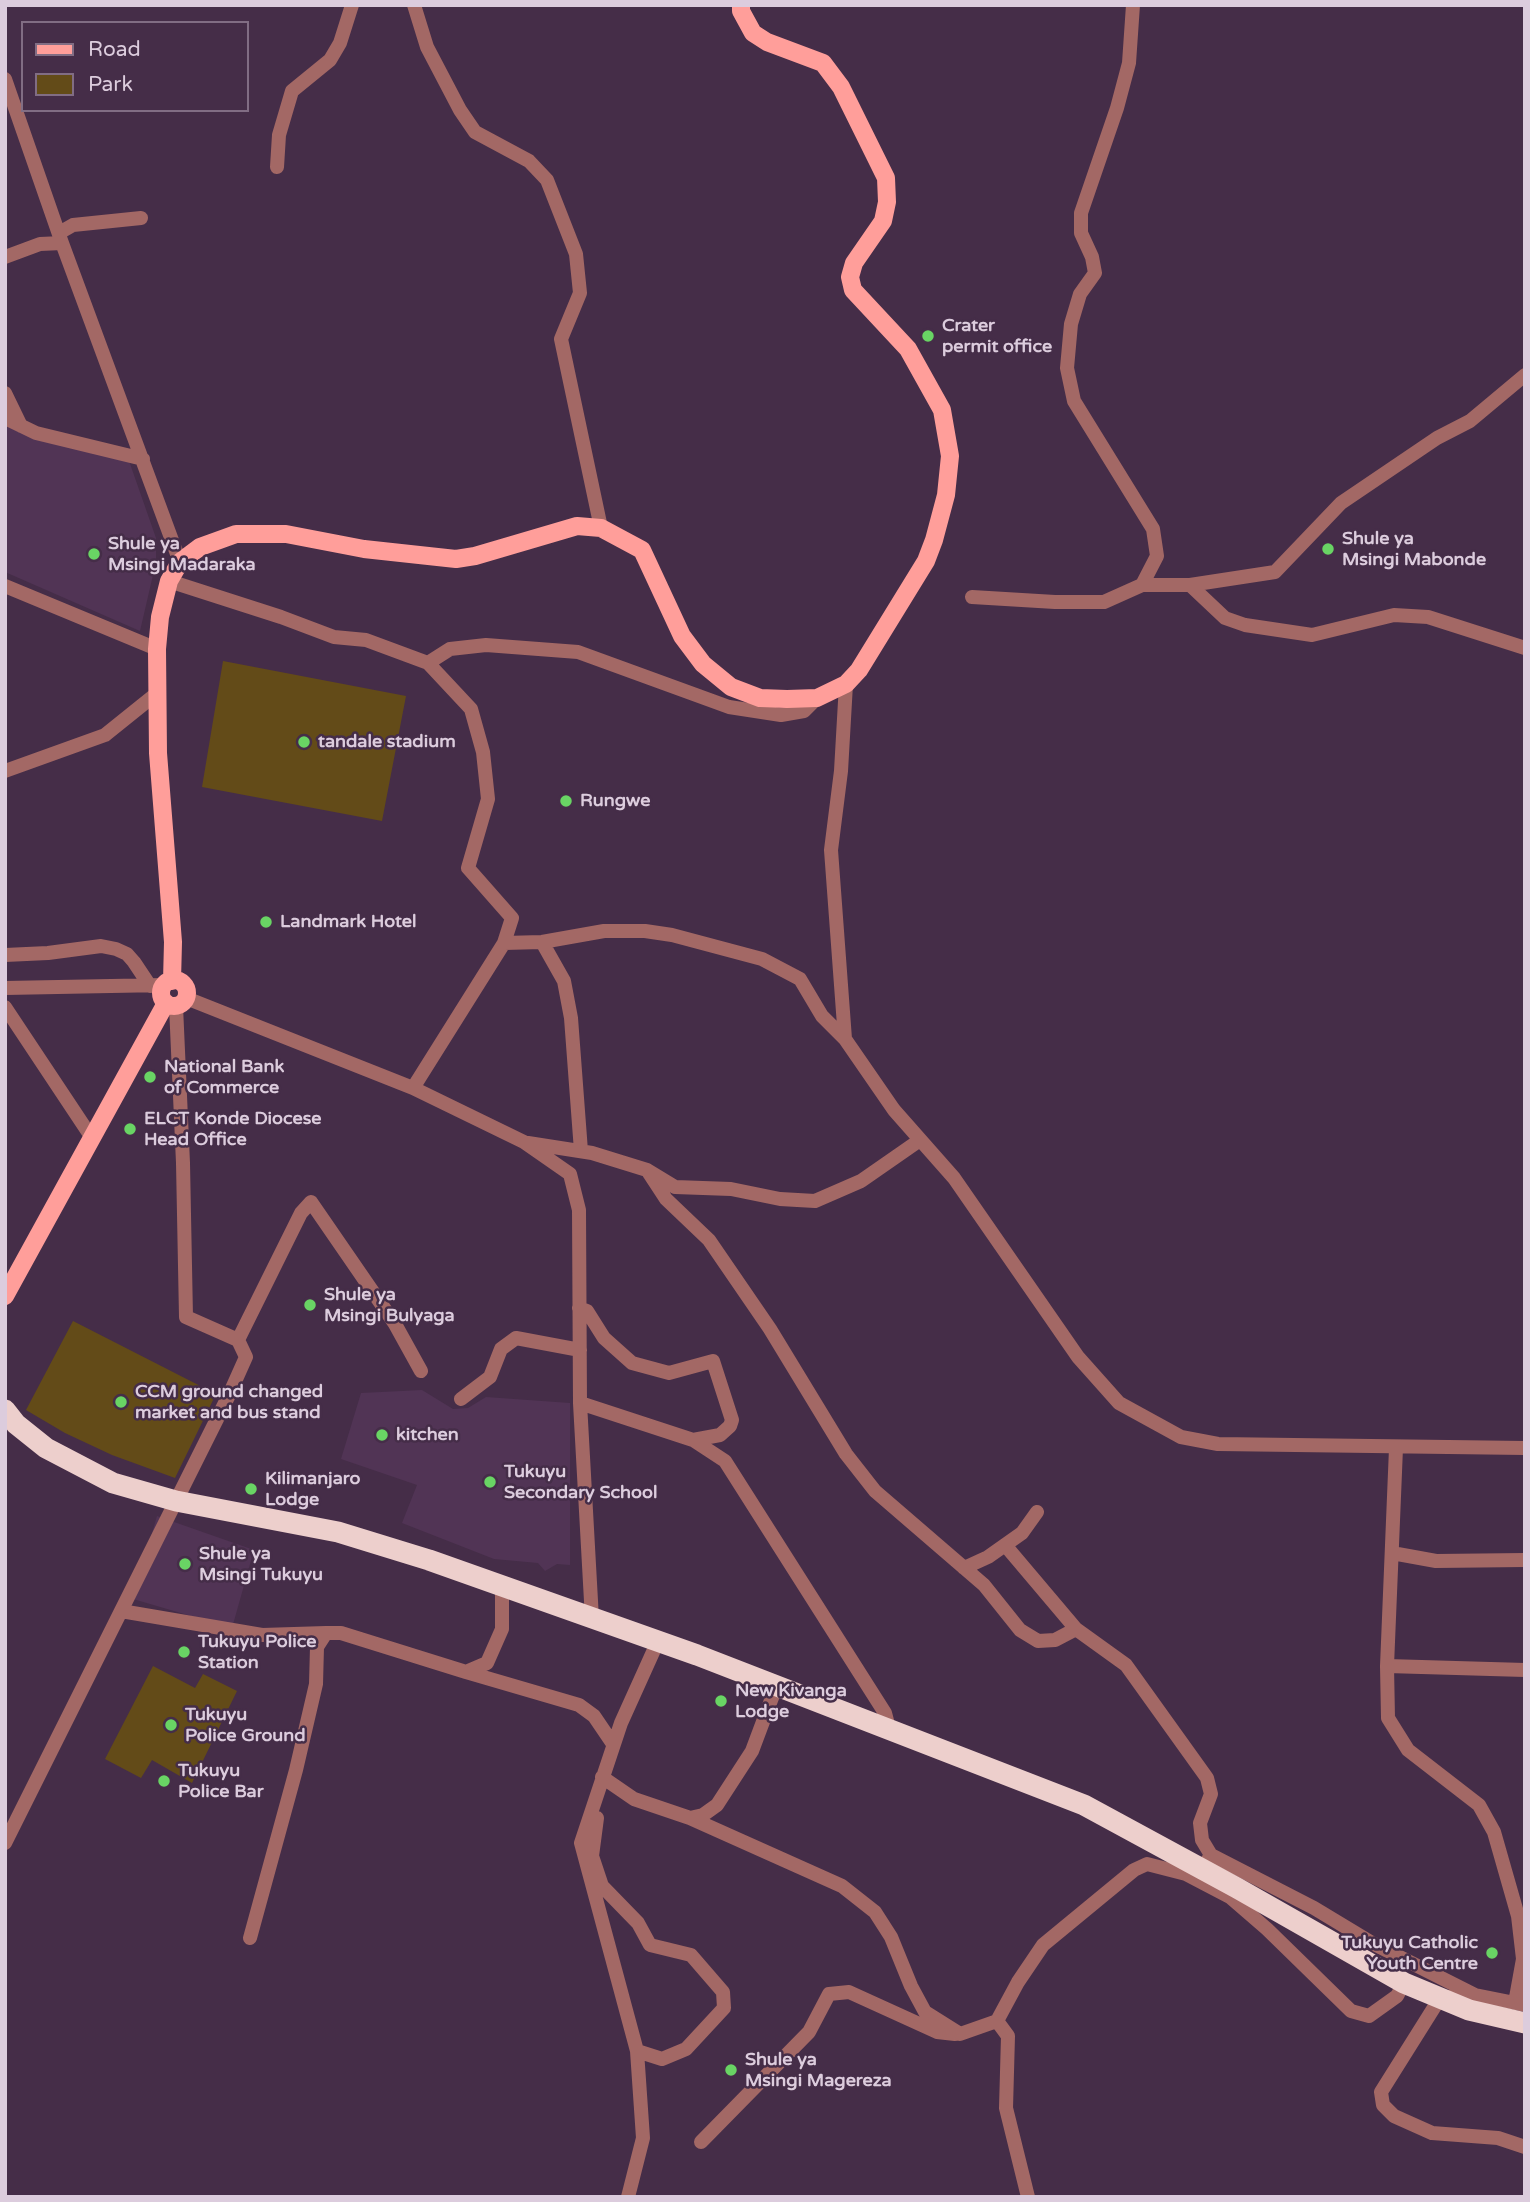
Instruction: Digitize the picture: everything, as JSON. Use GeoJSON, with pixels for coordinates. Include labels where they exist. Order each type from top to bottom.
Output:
{"type":"FeatureCollection","features":[{"type":"Feature","properties":{"kind":"highway"},"geometry":{"type":"LineString","coordinates":[[5,1410],[16,1424],[46,1448],[113,1483],[176,1501],[338,1532],[429,1560],[658,1641],[1084,1805],[1207,1862],[1233,1892],[1360,1947],[1404,1983],[1469,2010],[1525,2023]]}},
{"type":"Feature","properties":{"kind":"main road"},"geometry":{"type":"LineString","coordinates":[[5,1296],[169,993],[173,942],[158,753],[157,649],[160,617],[169,580],[180,562],[200,547],[236,534],[286,534],[364,548],[456,559],[497,550],[577,526],[601,528],[642,550],[682,636],[703,664],[731,687],[760,698],[787,699],[817,698],[846,684],[859,670],[926,561],[946,495],[950,456],[942,410],[908,349],[853,289],[850,277],[854,264],[883,221],[887,202],[886,178],[841,87],[823,63],[760,38],[753,33],[741,5]]}},
{"type":"Feature","properties":{"kind":"street"},"geometry":{"type":"LineString","coordinates":[[277,167],[279,135],[292,91],[330,60],[340,43],[352,5]]}},
{"type":"Feature","properties":{"kind":"street"},"geometry":{"type":"LineString","coordinates":[[414,5],[427,47],[474,132],[529,161],[547,180],[576,254],[580,293],[561,339],[601,528]]}},
{"type":"Feature","properties":{"kind":"street"},"geometry":{"type":"LineString","coordinates":[[1133,5],[1129,63],[1117,108],[1080,213],[1081,233],[1092,257],[1095,273],[1080,294],[1074,314],[1067,368],[1074,401],[1153,529],[1157,556],[1142,585]]}},
{"type":"Feature","properties":{"kind":"street"},"geometry":{"type":"LineString","coordinates":[[5,79],[60,238],[180,562]]}},
{"type":"Feature","properties":{"kind":"street"},"geometry":{"type":"LineString","coordinates":[[5,257],[60,238],[73,225],[141,218]]}},
{"type":"Feature","properties":{"kind":"street"},"geometry":{"type":"LineString","coordinates":[[972,597],[1055,602],[1104,601],[1142,585],[1190,585],[1275,572],[1341,503],[1437,438],[1470,421],[1525,375]]}},
{"type":"Feature","properties":{"kind":"street"},"geometry":{"type":"LineString","coordinates":[[5,393],[21,426]]}},
{"type":"Feature","properties":{"kind":"street"},"geometry":{"type":"LineString","coordinates":[[5,418],[36,433],[143,459]]}},
{"type":"Feature","properties":{"kind":"street"},"geometry":{"type":"LineString","coordinates":[[169,580],[334,637],[366,640],[428,663],[471,709],[483,752],[488,799],[468,868],[512,918],[504,943],[413,1088]]}},
{"type":"Feature","properties":{"kind":"street"},"geometry":{"type":"LineString","coordinates":[[1190,585],[1225,618],[1245,625],[1312,635],[1394,615],[1428,617],[1525,648]]}},
{"type":"Feature","properties":{"kind":"street"},"geometry":{"type":"LineString","coordinates":[[5,586],[157,649]]}},
{"type":"Feature","properties":{"kind":"street"},"geometry":{"type":"LineString","coordinates":[[428,663],[450,649],[486,645],[578,652],[729,707],[780,715],[804,711],[817,698]]}},
{"type":"Feature","properties":{"kind":"street"},"geometry":{"type":"LineString","coordinates":[[845,1039],[831,850],[841,771],[846,684]]}},
{"type":"Feature","properties":{"kind":"street"},"geometry":{"type":"LineString","coordinates":[[5,771],[105,736],[156,694]]}},
{"type":"Feature","properties":{"kind":"street"},"geometry":{"type":"LineString","coordinates":[[504,943],[542,942],[604,931],[645,931],[672,935],[762,959],[800,979],[822,1016],[845,1039],[894,1110],[954,1178],[1078,1357],[1119,1403],[1181,1437],[1218,1444],[1525,1448]]}},
{"type":"Feature","properties":{"kind":"street"},"geometry":{"type":"LineString","coordinates":[[542,942],[564,981],[571,1018],[580,1151]]}},
{"type":"Feature","properties":{"kind":"street"},"geometry":{"type":"LineString","coordinates":[[5,955],[101,946],[117,949],[127,954],[169,993],[183,1163],[186,1317],[238,1340],[246,1357],[5,1843]]}},
{"type":"Feature","properties":{"kind":"street"},"geometry":{"type":"LineString","coordinates":[[5,988],[169,993],[413,1088],[524,1142],[570,1174],[579,1210],[580,1402],[592,1619]]}},
{"type":"Feature","properties":{"kind":"street"},"geometry":{"type":"LineString","coordinates":[[5,1007],[92,1138]]}},
{"type":"Feature","properties":{"kind":"street"},"geometry":{"type":"LineString","coordinates":[[524,1142],[580,1151],[647,1170],[675,1187],[731,1189],[780,1199],[815,1201],[861,1181],[920,1140]]}},
{"type":"Feature","properties":{"kind":"street"},"geometry":{"type":"LineString","coordinates":[[647,1170],[666,1199],[709,1240],[770,1329],[846,1454],[875,1491],[984,1586],[1020,1630],[1038,1641],[1055,1640],[1076,1629]]}},
{"type":"Feature","properties":{"kind":"street"},"geometry":{"type":"LineString","coordinates":[[238,1340],[301,1213],[311,1202],[395,1324],[421,1371]]}},
{"type":"Feature","properties":{"kind":"street"},"geometry":{"type":"LineString","coordinates":[[579,1308],[587,1311],[604,1338],[632,1363],[669,1373],[713,1361],[732,1420],[730,1426],[720,1435],[693,1440]]}},
{"type":"Feature","properties":{"kind":"street"},"geometry":{"type":"LineString","coordinates":[[461,1399],[490,1377],[501,1349],[516,1338],[580,1350]]}},
{"type":"Feature","properties":{"kind":"street"},"geometry":{"type":"LineString","coordinates":[[580,1402],[693,1440],[724,1461],[885,1713],[890,1732]]}},
{"type":"Feature","properties":{"kind":"street"},"geometry":{"type":"LineString","coordinates":[[1005,1545],[1076,1629],[1126,1665],[1207,1779],[1211,1794],[1200,1823],[1207,1862],[1314,1908],[1360,1947],[1475,1995],[1520,2004],[1524,1959],[1518,1916],[1494,1832],[1479,1805],[1408,1750],[1388,1718],[1387,1666],[1396,1448]]}},
{"type":"Feature","properties":{"kind":"street"},"geometry":{"type":"LineString","coordinates":[[964,1568],[988,1557],[1022,1533],[1037,1512]]}},
{"type":"Feature","properties":{"kind":"street"},"geometry":{"type":"LineString","coordinates":[[1392,1553],[1436,1561],[1525,1560]]}},
{"type":"Feature","properties":{"kind":"street"},"geometry":{"type":"LineString","coordinates":[[466,1672],[487,1662],[502,1629],[502,1586]]}},
{"type":"Feature","properties":{"kind":"street"},"geometry":{"type":"LineString","coordinates":[[121,1611],[262,1635],[341,1633],[579,1705],[594,1716],[613,1744]]}},
{"type":"Feature","properties":{"kind":"street"},"geometry":{"type":"LineString","coordinates":[[250,1938],[296,1770],[316,1684],[317,1647],[326,1633]]}},
{"type":"Feature","properties":{"kind":"street"},"geometry":{"type":"LineString","coordinates":[[628,2197],[643,2138],[637,2051],[581,1843],[613,1744],[658,1641]]}},
{"type":"Feature","properties":{"kind":"street"},"geometry":{"type":"LineString","coordinates":[[1387,1666],[1525,1670]]}},
{"type":"Feature","properties":{"kind":"street"},"geometry":{"type":"LineString","coordinates":[[690,1818],[703,1815],[717,1805],[752,1751],[776,1686]]}},
{"type":"Feature","properties":{"kind":"street"},"geometry":{"type":"LineString","coordinates":[[602,1777],[634,1799],[690,1818],[842,1886],[875,1912],[891,1937],[925,2012],[960,2034]]}},
{"type":"Feature","properties":{"kind":"street"},"geometry":{"type":"LineString","coordinates":[[602,1777],[604,1793],[594,1826],[592,1856],[602,1886],[638,1923],[650,1945],[691,1955],[723,1992],[724,2008],[686,2049],[662,2059],[637,2051]]}},
{"type":"Feature","properties":{"kind":"street"},"geometry":{"type":"LineString","coordinates":[[701,2142],[809,2032],[829,1994],[849,1992],[937,2032],[960,2034],[997,2021],[1042,1945],[1134,1870],[1147,1864],[1186,1874],[1233,1892],[1351,2011],[1369,2016],[1397,1996],[1404,1983]]}},
{"type":"Feature","properties":{"kind":"street"},"geometry":{"type":"LineString","coordinates":[[1475,1995],[1440,1998],[1381,2092],[1383,2105],[1394,2116],[1432,2133],[1499,2138],[1525,2147]]}},
{"type":"Feature","properties":{"kind":"street"},"geometry":{"type":"LineString","coordinates":[[997,2021],[1008,2036],[1006,2108],[1028,2197]]}},
{"type":"Feature","properties":{"kind":"shaded area"},"geometry":{"type":"Polygon","coordinates":[[[5,425],[128,458],[156,538],[156,562],[140,631],[5,572],[5,425]]]}},
{"type":"Feature","properties":{"kind":"shaded area","name":"Tukuyu Secondary School"},"geometry":{"type":"Polygon","coordinates":[[[422,1390],[453,1409],[468,1408],[486,1397],[570,1403],[570,1565],[557,1564],[545,1571],[538,1563],[494,1559],[402,1523],[417,1485],[341,1459],[361,1393],[422,1390]]]}},
{"type":"Feature","properties":{"kind":"shaded area"},"geometry":{"type":"Polygon","coordinates":[[[157,1516],[254,1550],[232,1628],[133,1599],[157,1516]]]}},
{"type":"Feature","properties":{"kind":"green space","name":"tandale stadium"},"geometry":{"type":"Polygon","coordinates":[[[223,661],[406,696],[382,821],[202,787],[223,661]]]}},
{"type":"Feature","properties":{"kind":"green space","name":"CCM ground changed market and bus stand"},"geometry":{"type":"Polygon","coordinates":[[[73,1321],[216,1394],[175,1478],[112,1455],[65,1433],[26,1410],[73,1321]]]}},
{"type":"Feature","properties":{"kind":"green space","name":"Tukuyu Police Ground"},"geometry":{"type":"Polygon","coordinates":[[[153,1666],[195,1688],[203,1674],[237,1691],[192,1783],[152,1760],[141,1778],[105,1759],[153,1666]]]}},
{"type":"Feature","properties":{"kind":"place","name":"Crater permit office"},"geometry":{"type":"Point","coordinates":[928,336]}},
{"type":"Feature","properties":{"kind":"place","name":"Shule ya Msingi Mabonde"},"geometry":{"type":"Point","coordinates":[1328,549]}},
{"type":"Feature","properties":{"kind":"place","name":"Shule ya Msingi Madaraka"},"geometry":{"type":"Point","coordinates":[94,554]}},
{"type":"Feature","properties":{"kind":"place","name":"tandale stadium"},"geometry":{"type":"Point","coordinates":[304,742]}},
{"type":"Feature","properties":{"kind":"place","name":"Rungwe"},"geometry":{"type":"Point","coordinates":[566,801]}},
{"type":"Feature","properties":{"kind":"place","name":"Landmark Hotel"},"geometry":{"type":"Point","coordinates":[266,922]}},
{"type":"Feature","properties":{"kind":"place","name":"National Bank of Commerce"},"geometry":{"type":"Point","coordinates":[150,1077]}},
{"type":"Feature","properties":{"kind":"place","name":"ELCT Konde Diocese Head Office"},"geometry":{"type":"Point","coordinates":[130,1129]}},
{"type":"Feature","properties":{"kind":"place","name":"Shule ya Msingi Bulyaga"},"geometry":{"type":"Point","coordinates":[310,1305]}},
{"type":"Feature","properties":{"kind":"place","name":"CCM ground changed market and bus stand"},"geometry":{"type":"Point","coordinates":[121,1402]}},
{"type":"Feature","properties":{"kind":"place","name":"kitchen"},"geometry":{"type":"Point","coordinates":[382,1435]}},
{"type":"Feature","properties":{"kind":"place","name":"Tukuyu Secondary School"},"geometry":{"type":"Point","coordinates":[490,1482]}},
{"type":"Feature","properties":{"kind":"place","name":"Kilimanjaro Lodge"},"geometry":{"type":"Point","coordinates":[251,1489]}},
{"type":"Feature","properties":{"kind":"place","name":"Shule ya Msingi Tukuyu"},"geometry":{"type":"Point","coordinates":[185,1564]}},
{"type":"Feature","properties":{"kind":"place","name":"Tukuyu Police Station"},"geometry":{"type":"Point","coordinates":[184,1652]}},
{"type":"Feature","properties":{"kind":"place","name":"New Kivanga Lodge"},"geometry":{"type":"Point","coordinates":[721,1701]}},
{"type":"Feature","properties":{"kind":"place","name":"Tukuyu Police Ground"},"geometry":{"type":"Point","coordinates":[171,1725]}},
{"type":"Feature","properties":{"kind":"place","name":"Tukuyu Police Bar"},"geometry":{"type":"Point","coordinates":[164,1781]}},
{"type":"Feature","properties":{"kind":"place","name":"Tukuyu Catholic Youth Centre"},"geometry":{"type":"Point","coordinates":[1492,1953]}},
{"type":"Feature","properties":{"kind":"place","name":"Shule ya Msingi Magereza"},"geometry":{"type":"Point","coordinates":[731,2070]}}]}
